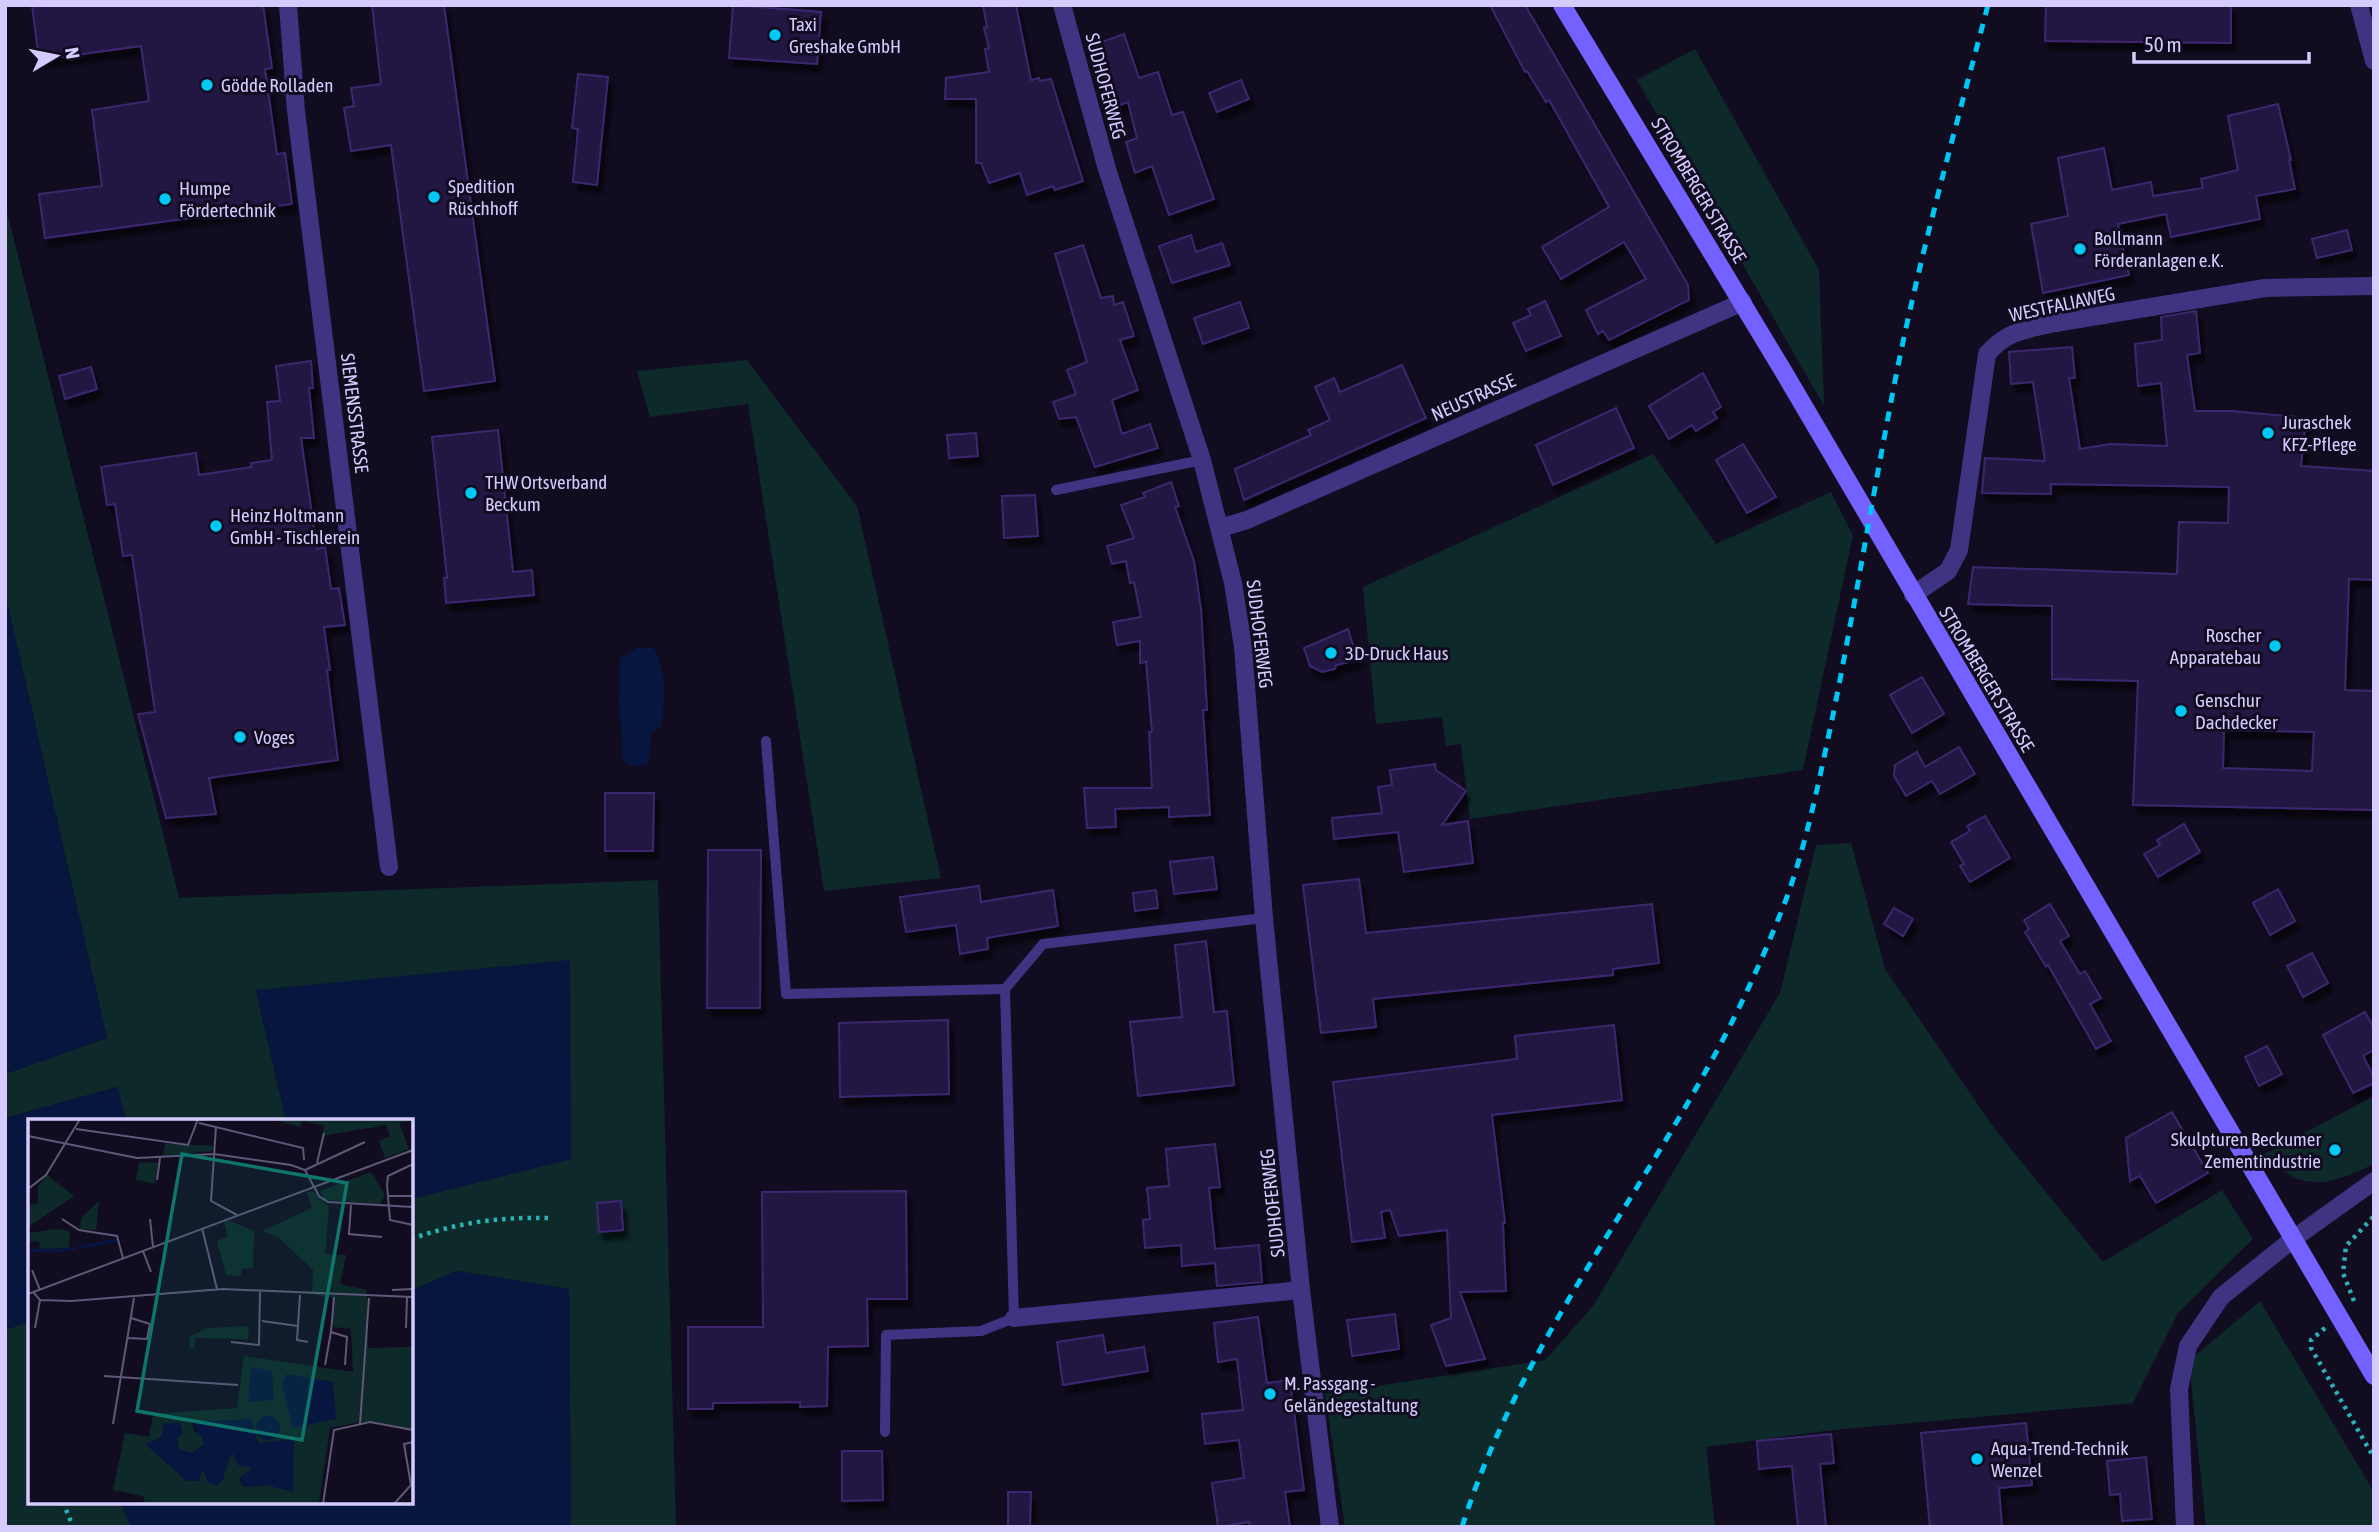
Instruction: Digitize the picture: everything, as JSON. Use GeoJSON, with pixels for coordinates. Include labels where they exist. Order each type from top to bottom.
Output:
{"type":"FeatureCollection","features":[{"type":"Feature","properties":{"kind":"main road","name":"STROMBERGER STRASSE"},"geometry":{"type":"LineString","coordinates":[[1562,5],[1742,302],[2374,1376]]}},
{"type":"Feature","properties":{"kind":"street","name":"SIEMENSSTRASSE"},"geometry":{"type":"LineString","coordinates":[[288,5],[298,124],[389,867]]}},
{"type":"Feature","properties":{"kind":"street","name":"SUDHOFERWEG"},"geometry":{"type":"LineString","coordinates":[[1062,5],[1107,170],[1202,460],[1233,583],[1243,646],[1264,918],[1301,1290],[1330,1527]]}},
{"type":"Feature","properties":{"kind":"street"},"geometry":{"type":"LineString","coordinates":[[2360,5],[2374,61]]}},
{"type":"Feature","properties":{"kind":"street","name":"WESTFALIAWEG"},"geometry":{"type":"LineString","coordinates":[[1913,595],[1948,571],[1959,551],[1987,354],[2000,339],[2055,323],[2265,288],[2374,286]]}},
{"type":"Feature","properties":{"kind":"street","name":"NEUSTRASSE"},"geometry":{"type":"LineString","coordinates":[[1220,528],[1247,520],[1742,302]]}},
{"type":"Feature","properties":{"kind":"street"},"geometry":{"type":"LineString","coordinates":[[2185,1527],[2179,1389],[2188,1346],[2221,1297],[2293,1239],[2374,1181]]}},
{"type":"Feature","properties":{"kind":"street"},"geometry":{"type":"LineString","coordinates":[[1014,1318],[1301,1290]]}},
{"type":"Feature","properties":{"kind":"lane"},"geometry":{"type":"LineString","coordinates":[[1056,490],[1202,460]]}},
{"type":"Feature","properties":{"kind":"lane"},"geometry":{"type":"LineString","coordinates":[[766,741],[786,994],[1005,989]]}},
{"type":"Feature","properties":{"kind":"lane"},"geometry":{"type":"LineString","coordinates":[[885,1432],[886,1335],[981,1331],[1014,1318],[1005,989],[1043,944],[1264,918]]}},
{"type":"Feature","properties":{"kind":"path"},"geometry":{"type":"LineString","coordinates":[[413,1238],[451,1226],[509,1217],[550,1218]]}},
{"type":"Feature","properties":{"kind":"path"},"geometry":{"type":"LineString","coordinates":[[64,1504],[73,1527]]}},
{"type":"Feature","properties":{"kind":"green space"},"geometry":{"type":"Polygon","coordinates":[[[1695,49],[1819,270],[1824,406],[1637,80],[1695,49]]]}},
{"type":"Feature","properties":{"kind":"green space"},"geometry":{"type":"Polygon","coordinates":[[[5,204],[179,898],[658,880],[676,1527],[571,1527],[569,1289],[456,1271],[413,1290],[413,1198],[571,1159],[256,990],[286,1119],[125,1119],[117,1087],[5,1118],[5,1074],[107,1038],[5,593],[5,204]]]}},
{"type":"Feature","properties":{"kind":"green space"},"geometry":{"type":"Polygon","coordinates":[[[747,360],[857,506],[941,878],[824,891],[748,404],[650,417],[637,371],[747,360]]]}},
{"type":"Feature","properties":{"kind":"green space"},"geometry":{"type":"Polygon","coordinates":[[[1653,454],[1716,544],[1831,492],[1853,535],[1803,770],[1470,819],[1461,744],[1446,746],[1442,717],[1376,724],[1363,587],[1653,454]]]}},
{"type":"Feature","properties":{"kind":"green space"},"geometry":{"type":"Polygon","coordinates":[[[1851,843],[1885,969],[1994,1128],[2103,1262],[2222,1190],[2253,1239],[2178,1313],[2133,1403],[1833,1430],[1706,1447],[1715,1527],[1345,1527],[1325,1394],[1545,1360],[1593,1306],[1780,993],[1816,845],[1851,843]]]}},
{"type":"Feature","properties":{"kind":"green space"},"geometry":{"type":"Polygon","coordinates":[[[2374,1096],[2374,1164],[2330,1181],[2304,1181],[2278,1167],[2265,1154],[2374,1096]]]}},
{"type":"Feature","properties":{"kind":"green space"},"geometry":{"type":"Polygon","coordinates":[[[2260,1301],[2374,1492],[2374,1527],[2206,1527],[2189,1361],[2260,1301]]]}},
{"type":"Feature","properties":{"kind":"green space"},"geometry":{"type":"Polygon","coordinates":[[[28,1322],[28,1504],[122,1504],[131,1527],[5,1527],[5,1330],[28,1322]]]}},
{"type":"Feature","properties":{"kind":"water"},"geometry":{"type":"Polygon","coordinates":[[[5,593],[107,1038],[5,1074],[5,593]]]}},
{"type":"Feature","properties":{"kind":"water"},"geometry":{"type":"Polygon","coordinates":[[[637,648],[653,648],[658,656],[663,675],[664,696],[662,726],[652,732],[648,764],[633,767],[623,762],[619,698],[620,658],[637,648]]]}},
{"type":"Feature","properties":{"kind":"water"},"geometry":{"type":"Polygon","coordinates":[[[570,960],[571,1159],[413,1198],[413,1119],[286,1119],[256,990],[570,960]]]}},
{"type":"Feature","properties":{"kind":"water"},"geometry":{"type":"Polygon","coordinates":[[[118,1087],[126,1119],[28,1119],[28,1322],[5,1330],[5,1118],[118,1087]]]}},
{"type":"Feature","properties":{"kind":"water"},"geometry":{"type":"Polygon","coordinates":[[[456,1271],[569,1289],[571,1527],[131,1527],[122,1504],[413,1504],[413,1290],[456,1271]]]}},
{"type":"Feature","properties":{"kind":"building"},"geometry":{"type":"Polygon","coordinates":[[[32,5],[263,5],[272,68],[265,69],[277,154],[285,153],[292,204],[45,238],[39,194],[102,186],[92,110],[149,101],[141,46],[39,60],[32,5]]]}},
{"type":"Feature","properties":{"kind":"building"},"geometry":{"type":"Polygon","coordinates":[[[372,5],[444,5],[495,381],[424,391],[391,145],[351,151],[344,108],[354,106],[351,88],[381,84],[372,5]]]}},
{"type":"Feature","properties":{"kind":"building","name":"Taxi Greshake GmbH"},"geometry":{"type":"Polygon","coordinates":[[[733,5],[821,12],[817,64],[729,58],[733,5]]]}},
{"type":"Feature","properties":{"kind":"building"},"geometry":{"type":"Polygon","coordinates":[[[983,5],[1016,5],[1031,80],[1051,79],[1083,181],[1055,190],[1053,186],[1027,195],[1020,173],[989,183],[981,163],[976,163],[976,99],[945,99],[946,78],[989,72],[985,49],[989,48],[984,28],[987,27],[983,5]]]}},
{"type":"Feature","properties":{"kind":"building"},"geometry":{"type":"Polygon","coordinates":[[[1490,5],[1525,5],[1688,285],[1689,300],[1609,340],[1603,331],[1598,334],[1586,310],[1646,279],[1624,242],[1561,279],[1542,247],[1609,207],[1549,100],[1546,102],[1527,71],[1525,72],[1490,5]]]}},
{"type":"Feature","properties":{"kind":"building"},"geometry":{"type":"Polygon","coordinates":[[[2046,5],[2231,5],[2231,43],[2045,41],[2046,5]]]}},
{"type":"Feature","properties":{"kind":"building"},"geometry":{"type":"Polygon","coordinates":[[[1124,34],[1139,78],[1158,72],[1172,115],[1183,112],[1214,199],[1169,215],[1152,166],[1135,173],[1126,142],[1137,138],[1128,102],[1115,107],[1096,44],[1124,34]]]}},
{"type":"Feature","properties":{"kind":"building"},"geometry":{"type":"Polygon","coordinates":[[[578,74],[608,77],[597,185],[573,182],[578,129],[572,128],[578,74]]]}},
{"type":"Feature","properties":{"kind":"building"},"geometry":{"type":"Polygon","coordinates":[[[1241,80],[1249,99],[1217,112],[1209,93],[1241,80]]]}},
{"type":"Feature","properties":{"kind":"building"},"geometry":{"type":"Polygon","coordinates":[[[2278,104],[2295,189],[2256,196],[2260,219],[2171,237],[2166,214],[2118,224],[2129,275],[2043,293],[2031,224],[2068,216],[2058,158],[2104,148],[2112,190],[2151,182],[2153,196],[2203,188],[2201,179],[2238,170],[2228,116],[2278,104]]]}},
{"type":"Feature","properties":{"kind":"building"},"geometry":{"type":"Polygon","coordinates":[[[2347,230],[2352,250],[2317,258],[2312,239],[2347,230]]]}},
{"type":"Feature","properties":{"kind":"building"},"geometry":{"type":"Polygon","coordinates":[[[1191,235],[1196,252],[1222,243],[1230,265],[1172,283],[1159,246],[1191,235]]]}},
{"type":"Feature","properties":{"kind":"building"},"geometry":{"type":"Polygon","coordinates":[[[1083,245],[1101,298],[1113,296],[1114,305],[1123,302],[1134,336],[1120,340],[1138,390],[1112,400],[1122,434],[1150,424],[1158,448],[1095,467],[1076,417],[1059,419],[1053,402],[1076,394],[1067,370],[1087,362],[1055,254],[1083,245]]]}},
{"type":"Feature","properties":{"kind":"building"},"geometry":{"type":"Polygon","coordinates":[[[1545,301],[1561,336],[1526,351],[1513,323],[1531,315],[1528,309],[1545,301]]]}},
{"type":"Feature","properties":{"kind":"building"},"geometry":{"type":"Polygon","coordinates":[[[1240,302],[1249,328],[1203,344],[1194,318],[1240,302]]]}},
{"type":"Feature","properties":{"kind":"building"},"geometry":{"type":"Polygon","coordinates":[[[2196,311],[2200,353],[2187,355],[2195,411],[2232,411],[2306,418],[2301,466],[2374,471],[2374,580],[2349,579],[2345,690],[2374,691],[2374,810],[2133,805],[2138,681],[2052,679],[2052,606],[1968,604],[1973,567],[2177,574],[2179,522],[2228,523],[2229,487],[2051,484],[2051,494],[1982,493],[1985,458],[2045,461],[2033,382],[2011,384],[2009,352],[2072,347],[2075,378],[2069,378],[2080,449],[2110,444],[2167,446],[2161,383],[2138,386],[2135,344],[2162,340],[2161,317],[2196,311]],[[2224,730],[2223,768],[2312,771],[2314,732],[2224,730]]]}},
{"type":"Feature","properties":{"kind":"building"},"geometry":{"type":"Polygon","coordinates":[[[311,361],[313,388],[309,388],[314,438],[301,438],[317,549],[325,547],[331,589],[339,588],[345,625],[324,627],[338,760],[209,778],[216,814],[166,818],[138,714],[155,712],[132,555],[123,556],[115,504],[107,505],[101,467],[196,453],[199,475],[252,467],[251,463],[272,460],[267,402],[280,401],[276,366],[311,361]]]}},
{"type":"Feature","properties":{"kind":"building"},"geometry":{"type":"Polygon","coordinates":[[[1402,365],[1426,418],[1244,500],[1235,469],[1311,435],[1308,430],[1330,420],[1315,387],[1334,378],[1340,392],[1402,365]]]}},
{"type":"Feature","properties":{"kind":"building"},"geometry":{"type":"Polygon","coordinates":[[[91,367],[97,389],[65,399],[59,376],[91,367]]]}},
{"type":"Feature","properties":{"kind":"building"},"geometry":{"type":"Polygon","coordinates":[[[1703,373],[1721,407],[1713,412],[1717,418],[1696,431],[1692,425],[1669,439],[1649,406],[1703,373]]]}},
{"type":"Feature","properties":{"kind":"building"},"geometry":{"type":"Polygon","coordinates":[[[1616,408],[1634,448],[1553,485],[1536,445],[1616,408]]]}},
{"type":"Feature","properties":{"kind":"building","name":"THW Ortsverband Beckum"},"geometry":{"type":"Polygon","coordinates":[[[498,430],[513,572],[532,570],[534,595],[446,603],[444,578],[447,578],[432,437],[498,430]]]}},
{"type":"Feature","properties":{"kind":"building"},"geometry":{"type":"Polygon","coordinates":[[[976,433],[978,456],[949,458],[947,435],[976,433]]]}},
{"type":"Feature","properties":{"kind":"building"},"geometry":{"type":"Polygon","coordinates":[[[1743,444],[1776,497],[1747,513],[1716,460],[1743,444]]]}},
{"type":"Feature","properties":{"kind":"building"},"geometry":{"type":"Polygon","coordinates":[[[1171,482],[1179,506],[1175,507],[1194,561],[1201,609],[1207,710],[1203,710],[1210,815],[1169,817],[1169,807],[1115,809],[1116,827],[1087,828],[1084,788],[1152,788],[1149,732],[1152,732],[1146,662],[1140,663],[1140,641],[1117,645],[1113,622],[1141,617],[1134,582],[1130,583],[1126,561],[1112,564],[1107,546],[1134,538],[1121,505],[1145,497],[1143,493],[1171,482]]]}},
{"type":"Feature","properties":{"kind":"building"},"geometry":{"type":"Polygon","coordinates":[[[1035,495],[1038,536],[1004,538],[1002,496],[1035,495]]]}},
{"type":"Feature","properties":{"kind":"building","name":"3D-Druck Haus"},"geometry":{"type":"Polygon","coordinates":[[[1348,629],[1358,660],[1336,665],[1335,669],[1322,672],[1310,666],[1304,648],[1348,629]]]}},
{"type":"Feature","properties":{"kind":"building"},"geometry":{"type":"Polygon","coordinates":[[[1922,677],[1944,714],[1912,733],[1890,695],[1922,677]]]}},
{"type":"Feature","properties":{"kind":"building"},"geometry":{"type":"Polygon","coordinates":[[[1959,747],[1975,774],[1940,794],[1932,781],[1906,796],[1894,776],[1895,765],[1917,752],[1925,767],[1959,747]]]}},
{"type":"Feature","properties":{"kind":"building"},"geometry":{"type":"Polygon","coordinates":[[[1435,764],[1436,770],[1466,791],[1442,825],[1468,821],[1473,863],[1404,872],[1398,832],[1334,839],[1332,818],[1382,813],[1378,787],[1392,785],[1390,770],[1435,764]]]}},
{"type":"Feature","properties":{"kind":"building"},"geometry":{"type":"Polygon","coordinates":[[[605,793],[654,793],[653,851],[605,851],[605,793]]]}},
{"type":"Feature","properties":{"kind":"building"},"geometry":{"type":"Polygon","coordinates":[[[1985,816],[2010,858],[1970,882],[1960,866],[1964,864],[1951,842],[1970,831],[1967,826],[1985,816]]]}},
{"type":"Feature","properties":{"kind":"building"},"geometry":{"type":"Polygon","coordinates":[[[2184,824],[2200,852],[2158,877],[2144,854],[2160,845],[2157,840],[2184,824]]]}},
{"type":"Feature","properties":{"kind":"building"},"geometry":{"type":"Polygon","coordinates":[[[708,850],[761,850],[760,1008],[707,1008],[708,850]]]}},
{"type":"Feature","properties":{"kind":"building"},"geometry":{"type":"Polygon","coordinates":[[[1213,857],[1217,889],[1174,894],[1170,862],[1213,857]]]}},
{"type":"Feature","properties":{"kind":"building"},"geometry":{"type":"Polygon","coordinates":[[[1359,879],[1366,933],[1652,904],[1659,963],[1613,969],[1613,975],[1373,999],[1376,1027],[1321,1033],[1303,885],[1359,879]]]}},
{"type":"Feature","properties":{"kind":"building"},"geometry":{"type":"Polygon","coordinates":[[[979,886],[981,902],[1053,890],[1058,926],[987,938],[988,949],[960,954],[956,925],[906,932],[900,897],[979,886]]]}},
{"type":"Feature","properties":{"kind":"building"},"geometry":{"type":"Polygon","coordinates":[[[2278,889],[2295,921],[2270,935],[2253,903],[2278,889]]]}},
{"type":"Feature","properties":{"kind":"building"},"geometry":{"type":"Polygon","coordinates":[[[1156,890],[1158,908],[1135,911],[1133,893],[1156,890]]]}},
{"type":"Feature","properties":{"kind":"building"},"geometry":{"type":"Polygon","coordinates":[[[2050,904],[2069,936],[2060,941],[2080,974],[2085,971],[2101,998],[2090,1004],[2111,1041],[2096,1049],[2048,965],[2046,967],[2025,932],[2029,929],[2024,920],[2050,904]]]}},
{"type":"Feature","properties":{"kind":"building"},"geometry":{"type":"Polygon","coordinates":[[[1894,908],[1913,919],[1903,936],[1884,924],[1894,908]]]}},
{"type":"Feature","properties":{"kind":"building"},"geometry":{"type":"Polygon","coordinates":[[[1206,941],[1214,1012],[1227,1011],[1234,1085],[1138,1096],[1130,1022],[1182,1017],[1175,945],[1206,941]]]}},
{"type":"Feature","properties":{"kind":"building"},"geometry":{"type":"Polygon","coordinates":[[[2312,953],[2328,983],[2303,997],[2287,966],[2312,953]]]}},
{"type":"Feature","properties":{"kind":"building"},"geometry":{"type":"Polygon","coordinates":[[[2365,1012],[2374,1028],[2374,1050],[2364,1055],[2364,1058],[2374,1077],[2374,1083],[2353,1093],[2323,1035],[2365,1012]]]}},
{"type":"Feature","properties":{"kind":"building"},"geometry":{"type":"Polygon","coordinates":[[[948,1020],[949,1094],[840,1097],[839,1023],[948,1020]]]}},
{"type":"Feature","properties":{"kind":"building"},"geometry":{"type":"Polygon","coordinates":[[[1614,1025],[1622,1100],[1492,1115],[1505,1223],[1506,1291],[1460,1292],[1485,1359],[1446,1366],[1431,1325],[1451,1318],[1447,1230],[1399,1236],[1390,1210],[1381,1212],[1385,1238],[1352,1242],[1333,1082],[1517,1059],[1515,1036],[1614,1025]]]}},
{"type":"Feature","properties":{"kind":"building"},"geometry":{"type":"Polygon","coordinates":[[[2267,1046],[2282,1074],[2259,1086],[2245,1057],[2267,1046]]]}},
{"type":"Feature","properties":{"kind":"building"},"geometry":{"type":"Polygon","coordinates":[[[2172,1112],[2208,1173],[2156,1203],[2140,1176],[2130,1181],[2126,1138],[2172,1112]]]}},
{"type":"Feature","properties":{"kind":"building"},"geometry":{"type":"Polygon","coordinates":[[[1215,1144],[1220,1187],[1209,1188],[1215,1249],[1259,1245],[1262,1282],[1217,1286],[1215,1263],[1182,1266],[1181,1245],[1145,1248],[1143,1220],[1150,1219],[1147,1188],[1169,1186],[1166,1149],[1215,1144]]]}},
{"type":"Feature","properties":{"kind":"building"},"geometry":{"type":"Polygon","coordinates":[[[906,1191],[907,1299],[867,1299],[868,1346],[828,1347],[827,1406],[800,1407],[800,1402],[713,1403],[713,1409],[688,1409],[688,1327],[763,1327],[762,1192],[906,1191]]]}},
{"type":"Feature","properties":{"kind":"building"},"geometry":{"type":"Polygon","coordinates":[[[621,1201],[623,1230],[599,1232],[597,1203],[621,1201]]]}},
{"type":"Feature","properties":{"kind":"building"},"geometry":{"type":"Polygon","coordinates":[[[1395,1314],[1399,1349],[1352,1356],[1347,1320],[1395,1314]]]}},
{"type":"Feature","properties":{"kind":"building"},"geometry":{"type":"Polygon","coordinates":[[[1258,1317],[1267,1383],[1290,1380],[1304,1490],[1285,1492],[1290,1527],[1250,1527],[1249,1522],[1218,1527],[1212,1483],[1244,1478],[1239,1440],[1205,1444],[1202,1414],[1243,1410],[1237,1359],[1218,1362],[1214,1323],[1258,1317]]]}},
{"type":"Feature","properties":{"kind":"building"},"geometry":{"type":"Polygon","coordinates":[[[1103,1335],[1106,1353],[1144,1347],[1148,1371],[1063,1385],[1057,1342],[1103,1335]]]}},
{"type":"Feature","properties":{"kind":"building","name":"Aqua-Trend-Technik Wenzel"},"geometry":{"type":"Polygon","coordinates":[[[2026,1423],[2032,1485],[1999,1488],[2002,1527],[1930,1527],[1921,1433],[2026,1423]]]}},
{"type":"Feature","properties":{"kind":"building"},"geometry":{"type":"Polygon","coordinates":[[[1831,1434],[1834,1463],[1820,1464],[1826,1527],[1798,1527],[1792,1466],[1759,1469],[1757,1441],[1831,1434]]]}},
{"type":"Feature","properties":{"kind":"building"},"geometry":{"type":"Polygon","coordinates":[[[842,1451],[882,1451],[883,1500],[842,1501],[842,1451]]]}},
{"type":"Feature","properties":{"kind":"building"},"geometry":{"type":"Polygon","coordinates":[[[2146,1457],[2152,1519],[2122,1521],[2120,1494],[2110,1495],[2107,1461],[2146,1457]]]}},
{"type":"Feature","properties":{"kind":"building"},"geometry":{"type":"Polygon","coordinates":[[[1008,1492],[1031,1492],[1030,1527],[1008,1527],[1008,1492]]]}},
{"type":"Feature","properties":{"kind":"railway"},"geometry":{"type":"LineString","coordinates":[[1462,1527],[1484,1465],[1511,1406],[1573,1291],[1675,1124],[1719,1046],[1750,984],[1787,897],[1807,830],[1833,715],[1909,314],[1988,5]]}},
{"type":"Feature","properties":{"kind":"place","name":"Taxi Greshake GmbH"},"geometry":{"type":"Point","coordinates":[775,35]}},
{"type":"Feature","properties":{"kind":"place","name":"Gödde Rolladen"},"geometry":{"type":"Point","coordinates":[207,85]}},
{"type":"Feature","properties":{"kind":"place","name":"Spedition Rüschhoff"},"geometry":{"type":"Point","coordinates":[434,197]}},
{"type":"Feature","properties":{"kind":"place","name":"Humpe Fördertechnik"},"geometry":{"type":"Point","coordinates":[165,199]}},
{"type":"Feature","properties":{"kind":"place","name":"Bollmann Förderanlagen e.K."},"geometry":{"type":"Point","coordinates":[2080,249]}},
{"type":"Feature","properties":{"kind":"place","name":"Juraschek KFZ-Pflege"},"geometry":{"type":"Point","coordinates":[2268,433]}},
{"type":"Feature","properties":{"kind":"place","name":"THW Ortsverband Beckum"},"geometry":{"type":"Point","coordinates":[471,493]}},
{"type":"Feature","properties":{"kind":"place","name":"Heinz Holtmann GmbH - Tischlerein"},"geometry":{"type":"Point","coordinates":[216,526]}},
{"type":"Feature","properties":{"kind":"place","name":"Roscher Apparatebau"},"geometry":{"type":"Point","coordinates":[2275,646]}},
{"type":"Feature","properties":{"kind":"place","name":"3D-Druck Haus"},"geometry":{"type":"Point","coordinates":[1331,653]}},
{"type":"Feature","properties":{"kind":"place","name":"Genschur Dachdecker"},"geometry":{"type":"Point","coordinates":[2181,711]}},
{"type":"Feature","properties":{"kind":"place","name":"Voges"},"geometry":{"type":"Point","coordinates":[240,737]}},
{"type":"Feature","properties":{"kind":"place","name":"Skulpturen Beckumer Zementindustrie"},"geometry":{"type":"Point","coordinates":[2335,1150]}},
{"type":"Feature","properties":{"kind":"place","name":"M. Passgang - Geländegestaltung"},"geometry":{"type":"Point","coordinates":[1270,1394]}},
{"type":"Feature","properties":{"kind":"place","name":"Aqua-Trend-Technik Wenzel"},"geometry":{"type":"Point","coordinates":[1977,1459]}}]}
